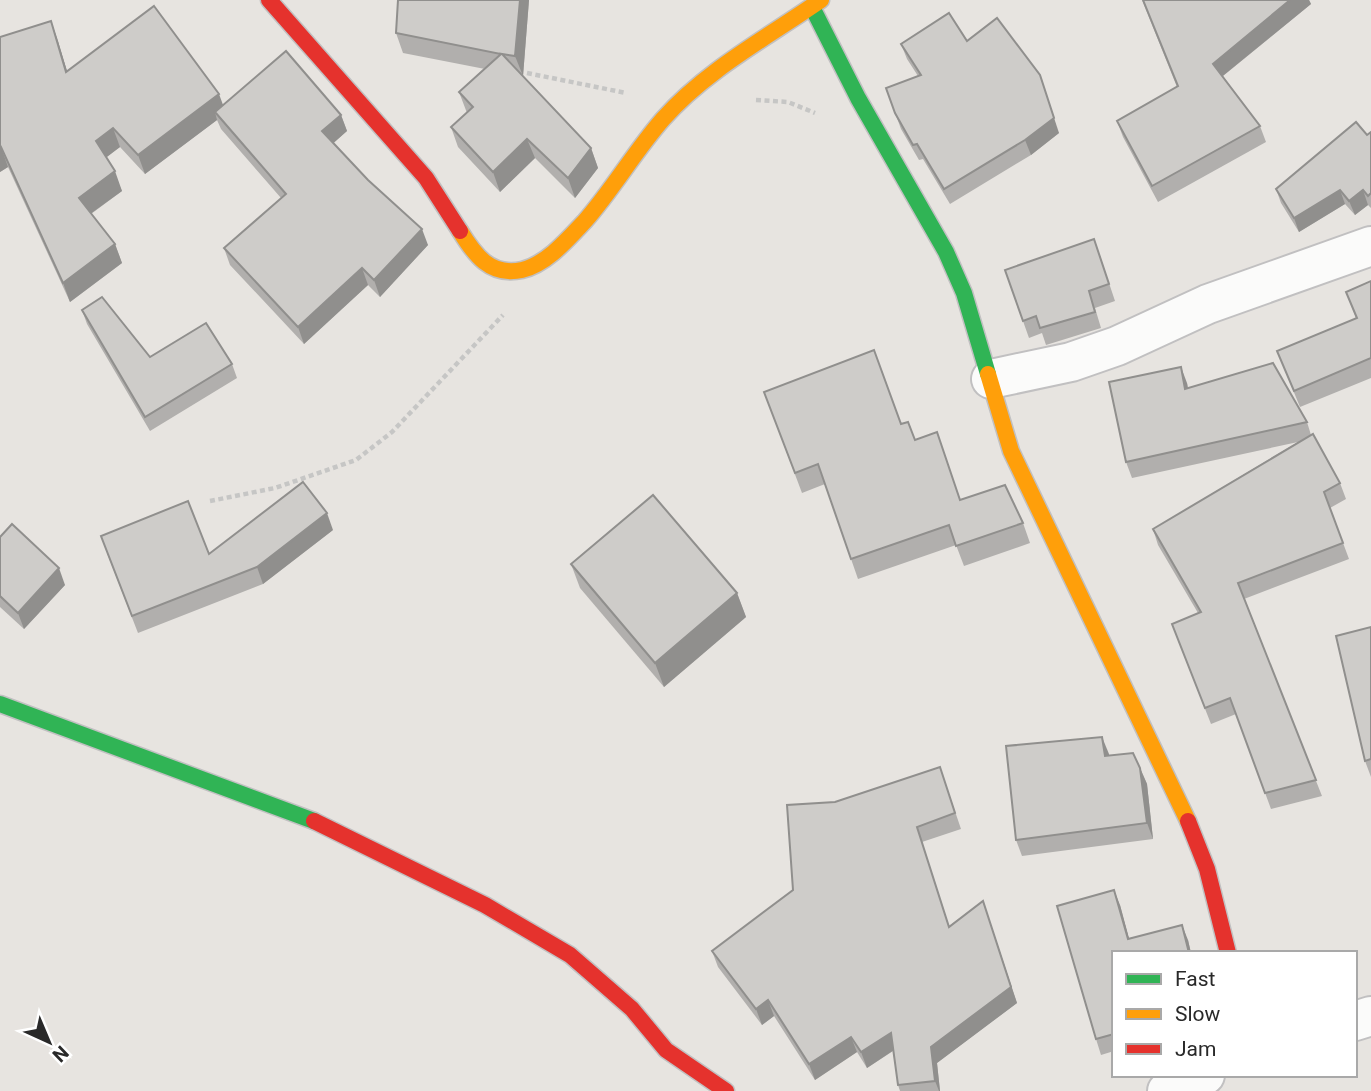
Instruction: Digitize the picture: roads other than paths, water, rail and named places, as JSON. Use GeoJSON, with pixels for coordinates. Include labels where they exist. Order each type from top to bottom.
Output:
{"type":"FeatureCollection","features":[{"type":"Feature","properties":{"kind":"street"},"geometry":{"type":"LineString","coordinates":[[269,0],[426,178],[477,258],[500,270],[526,269],[560,245],[681,101],[816,3],[831,49],[946,252],[964,293],[1011,451],[1198,845],[1227,951]]}},
{"type":"Feature","properties":{"kind":"street"},"geometry":{"type":"LineString","coordinates":[[991,379],[1071,362],[1117,346],[1208,304],[1371,247]]}},
{"type":"Feature","properties":{"kind":"street"},"geometry":{"type":"LineString","coordinates":[[0,704],[298,813],[485,905],[569,955],[632,1009],[666,1050],[726,1091]]}},
{"type":"Feature","properties":{"kind":"street"},"geometry":{"type":"LineString","coordinates":[[1167,1091],[1200,1077]]}}]}
